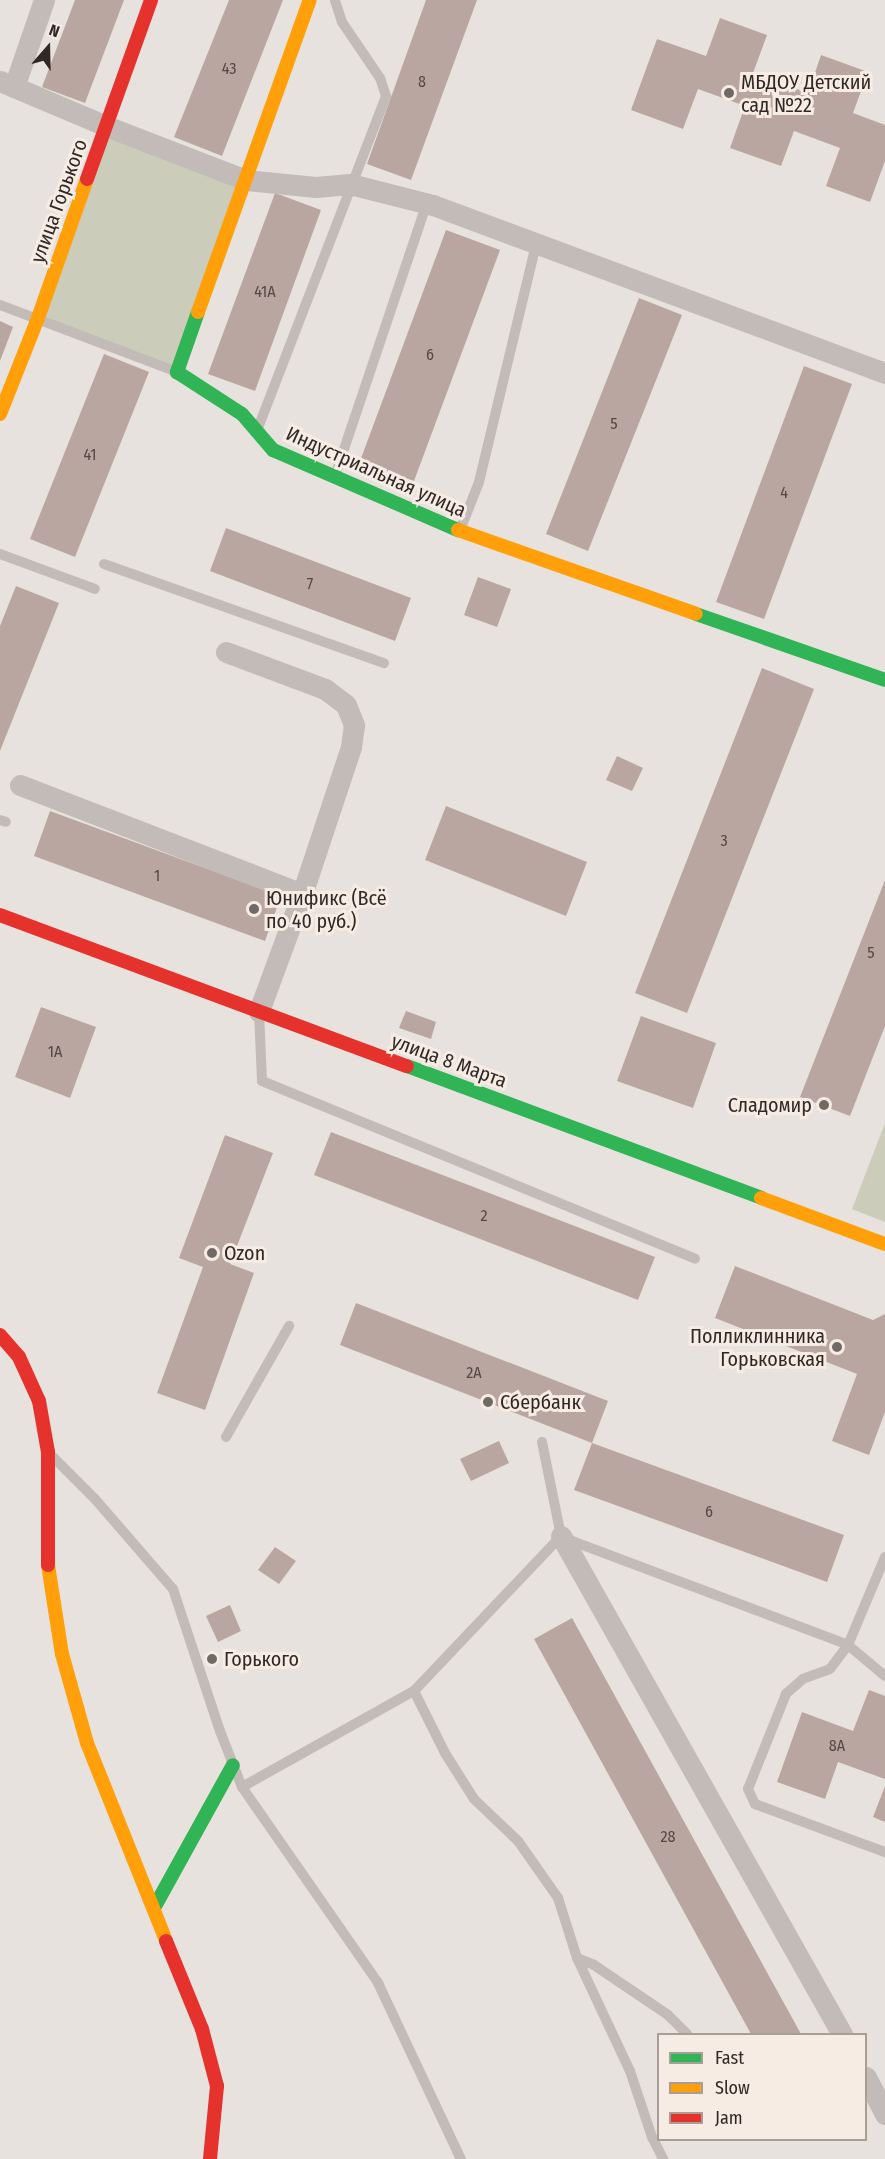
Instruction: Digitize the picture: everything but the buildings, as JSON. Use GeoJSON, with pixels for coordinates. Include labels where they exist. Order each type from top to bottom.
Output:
{"type":"FeatureCollection","features":[{"type":"Feature","properties":{"kind":"street"},"geometry":{"type":"LineString","coordinates":[[44,0],[7,84],[106,126],[246,180],[316,186],[350,184],[427,203],[885,373]]}},
{"type":"Feature","properties":{"kind":"street","name":"улица Горького"},"geometry":{"type":"LineString","coordinates":[[0,414],[38,318],[151,0]]}},
{"type":"Feature","properties":{"kind":"street"},"geometry":{"type":"LineString","coordinates":[[177,372],[310,0]]}},
{"type":"Feature","properties":{"kind":"street","name":"Индустриальная улица"},"geometry":{"type":"LineString","coordinates":[[177,372],[242,414],[273,450],[460,531],[885,680]]}},
{"type":"Feature","properties":{"kind":"street"},"geometry":{"type":"LineString","coordinates":[[226,652],[325,689],[346,705],[354,724],[351,747],[302,894],[259,1011]]}},
{"type":"Feature","properties":{"kind":"street"},"geometry":{"type":"LineString","coordinates":[[20,785],[302,894]]}},
{"type":"Feature","properties":{"kind":"street","name":"улица 8 Марта"},"geometry":{"type":"LineString","coordinates":[[0,915],[885,1244]]}},
{"type":"Feature","properties":{"kind":"street"},"geometry":{"type":"LineString","coordinates":[[0,1335],[19,1357],[39,1401],[48,1452],[47,1561],[62,1654],[87,1743],[202,2029],[217,2086],[210,2159]]}},
{"type":"Feature","properties":{"kind":"street"},"geometry":{"type":"LineString","coordinates":[[561,1536],[841,2033]]}},
{"type":"Feature","properties":{"kind":"street"},"geometry":{"type":"LineString","coordinates":[[154,1908],[233,1765]]}},
{"type":"Feature","properties":{"kind":"street"},"geometry":{"type":"LineString","coordinates":[[872,2088],[885,2114]]}},
{"type":"Feature","properties":{"kind":"lane"},"geometry":{"type":"LineString","coordinates":[[257,431],[350,184],[386,96],[380,78],[342,22],[335,0]]}},
{"type":"Feature","properties":{"kind":"lane"},"geometry":{"type":"LineString","coordinates":[[335,476],[427,203]]}},
{"type":"Feature","properties":{"kind":"lane"},"geometry":{"type":"LineString","coordinates":[[460,531],[479,482],[536,245]]}},
{"type":"Feature","properties":{"kind":"lane"},"geometry":{"type":"LineString","coordinates":[[0,305],[177,372]]}},
{"type":"Feature","properties":{"kind":"lane"},"geometry":{"type":"LineString","coordinates":[[0,554],[95,589]]}},
{"type":"Feature","properties":{"kind":"lane"},"geometry":{"type":"LineString","coordinates":[[104,564],[384,663]]}},
{"type":"Feature","properties":{"kind":"lane"},"geometry":{"type":"LineString","coordinates":[[259,1011],[262,1081],[694,1259]]}},
{"type":"Feature","properties":{"kind":"lane"},"geometry":{"type":"LineString","coordinates":[[226,1437],[289,1326]]}},
{"type":"Feature","properties":{"kind":"lane"},"geometry":{"type":"LineString","coordinates":[[542,1442],[561,1536]]}},
{"type":"Feature","properties":{"kind":"lane"},"geometry":{"type":"LineString","coordinates":[[48,1452],[95,1499],[173,1589],[242,1787],[378,1983],[461,2159]]}},
{"type":"Feature","properties":{"kind":"lane"},"geometry":{"type":"LineString","coordinates":[[561,1536],[848,1645],[885,1676]]}},
{"type":"Feature","properties":{"kind":"lane"},"geometry":{"type":"LineString","coordinates":[[242,1787],[414,1691],[561,1536]]}},
{"type":"Feature","properties":{"kind":"lane"},"geometry":{"type":"LineString","coordinates":[[885,1557],[848,1645],[830,1669],[803,1679],[786,1694],[748,1789],[755,1804],[885,1852]]}},
{"type":"Feature","properties":{"kind":"lane"},"geometry":{"type":"LineString","coordinates":[[414,1691],[445,1753],[474,1798],[518,1841],[558,1898],[577,1958],[630,2071],[652,2137],[663,2159]]}},
{"type":"Feature","properties":{"kind":"lane"},"geometry":{"type":"LineString","coordinates":[[577,1958],[594,1965],[668,2015],[686,2033]]}},
{"type":"Feature","properties":{"kind":"green space"},"geometry":{"type":"Polygon","coordinates":[[[106,126],[246,180],[177,372],[38,318],[106,126]]]}},
{"type":"Feature","properties":{"kind":"green space"},"geometry":{"type":"Polygon","coordinates":[[[885,1123],[885,1222],[852,1209],[885,1123]]]}},
{"type":"Feature","properties":{"kind":"traffic: fast"},"geometry":{"type":"LineString","coordinates":[[198,312],[177,372],[242,414],[273,450],[458,530]]}},
{"type":"Feature","properties":{"kind":"traffic: fast"},"geometry":{"type":"LineString","coordinates":[[696,614],[885,680]]}},
{"type":"Feature","properties":{"kind":"traffic: fast"},"geometry":{"type":"LineString","coordinates":[[407,1066],[761,1198]]}},
{"type":"Feature","properties":{"kind":"traffic: fast"},"geometry":{"type":"LineString","coordinates":[[154,1908],[233,1765]]}},
{"type":"Feature","properties":{"kind":"traffic: slow"},"geometry":{"type":"LineString","coordinates":[[198,312],[310,0]]}},
{"type":"Feature","properties":{"kind":"traffic: slow"},"geometry":{"type":"LineString","coordinates":[[0,414],[38,318],[87,179]]}},
{"type":"Feature","properties":{"kind":"traffic: slow"},"geometry":{"type":"LineString","coordinates":[[458,530],[696,614]]}},
{"type":"Feature","properties":{"kind":"traffic: slow"},"geometry":{"type":"LineString","coordinates":[[761,1198],[885,1244]]}},
{"type":"Feature","properties":{"kind":"traffic: slow"},"geometry":{"type":"LineString","coordinates":[[48,1565],[62,1654],[87,1743],[166,1941]]}},
{"type":"Feature","properties":{"kind":"traffic: jam"},"geometry":{"type":"LineString","coordinates":[[87,179],[151,0]]}},
{"type":"Feature","properties":{"kind":"traffic: jam"},"geometry":{"type":"LineString","coordinates":[[0,915],[407,1066]]}},
{"type":"Feature","properties":{"kind":"traffic: jam"},"geometry":{"type":"LineString","coordinates":[[0,1335],[19,1357],[39,1401],[48,1452],[48,1565]]}},
{"type":"Feature","properties":{"kind":"traffic: jam"},"geometry":{"type":"LineString","coordinates":[[166,1941],[202,2029],[217,2086],[210,2159]]}},
{"type":"Feature","properties":{"kind":"place","name":"МБДОУ Детский сад №22"},"geometry":{"type":"Point","coordinates":[729,93]}},
{"type":"Feature","properties":{"kind":"place","name":"Юнификс (Всё по 40 руб.)"},"geometry":{"type":"Point","coordinates":[254,909]}},
{"type":"Feature","properties":{"kind":"place","name":"Сладомир"},"geometry":{"type":"Point","coordinates":[824,1105]}},
{"type":"Feature","properties":{"kind":"place","name":"Ozon"},"geometry":{"type":"Point","coordinates":[212,1253]}},
{"type":"Feature","properties":{"kind":"place","name":"Полликлинника Горьковская"},"geometry":{"type":"Point","coordinates":[837,1347]}},
{"type":"Feature","properties":{"kind":"place","name":"Сбербанк"},"geometry":{"type":"Point","coordinates":[488,1402]}},
{"type":"Feature","properties":{"kind":"place","name":"Горького"},"geometry":{"type":"Point","coordinates":[212,1659]}}]}
